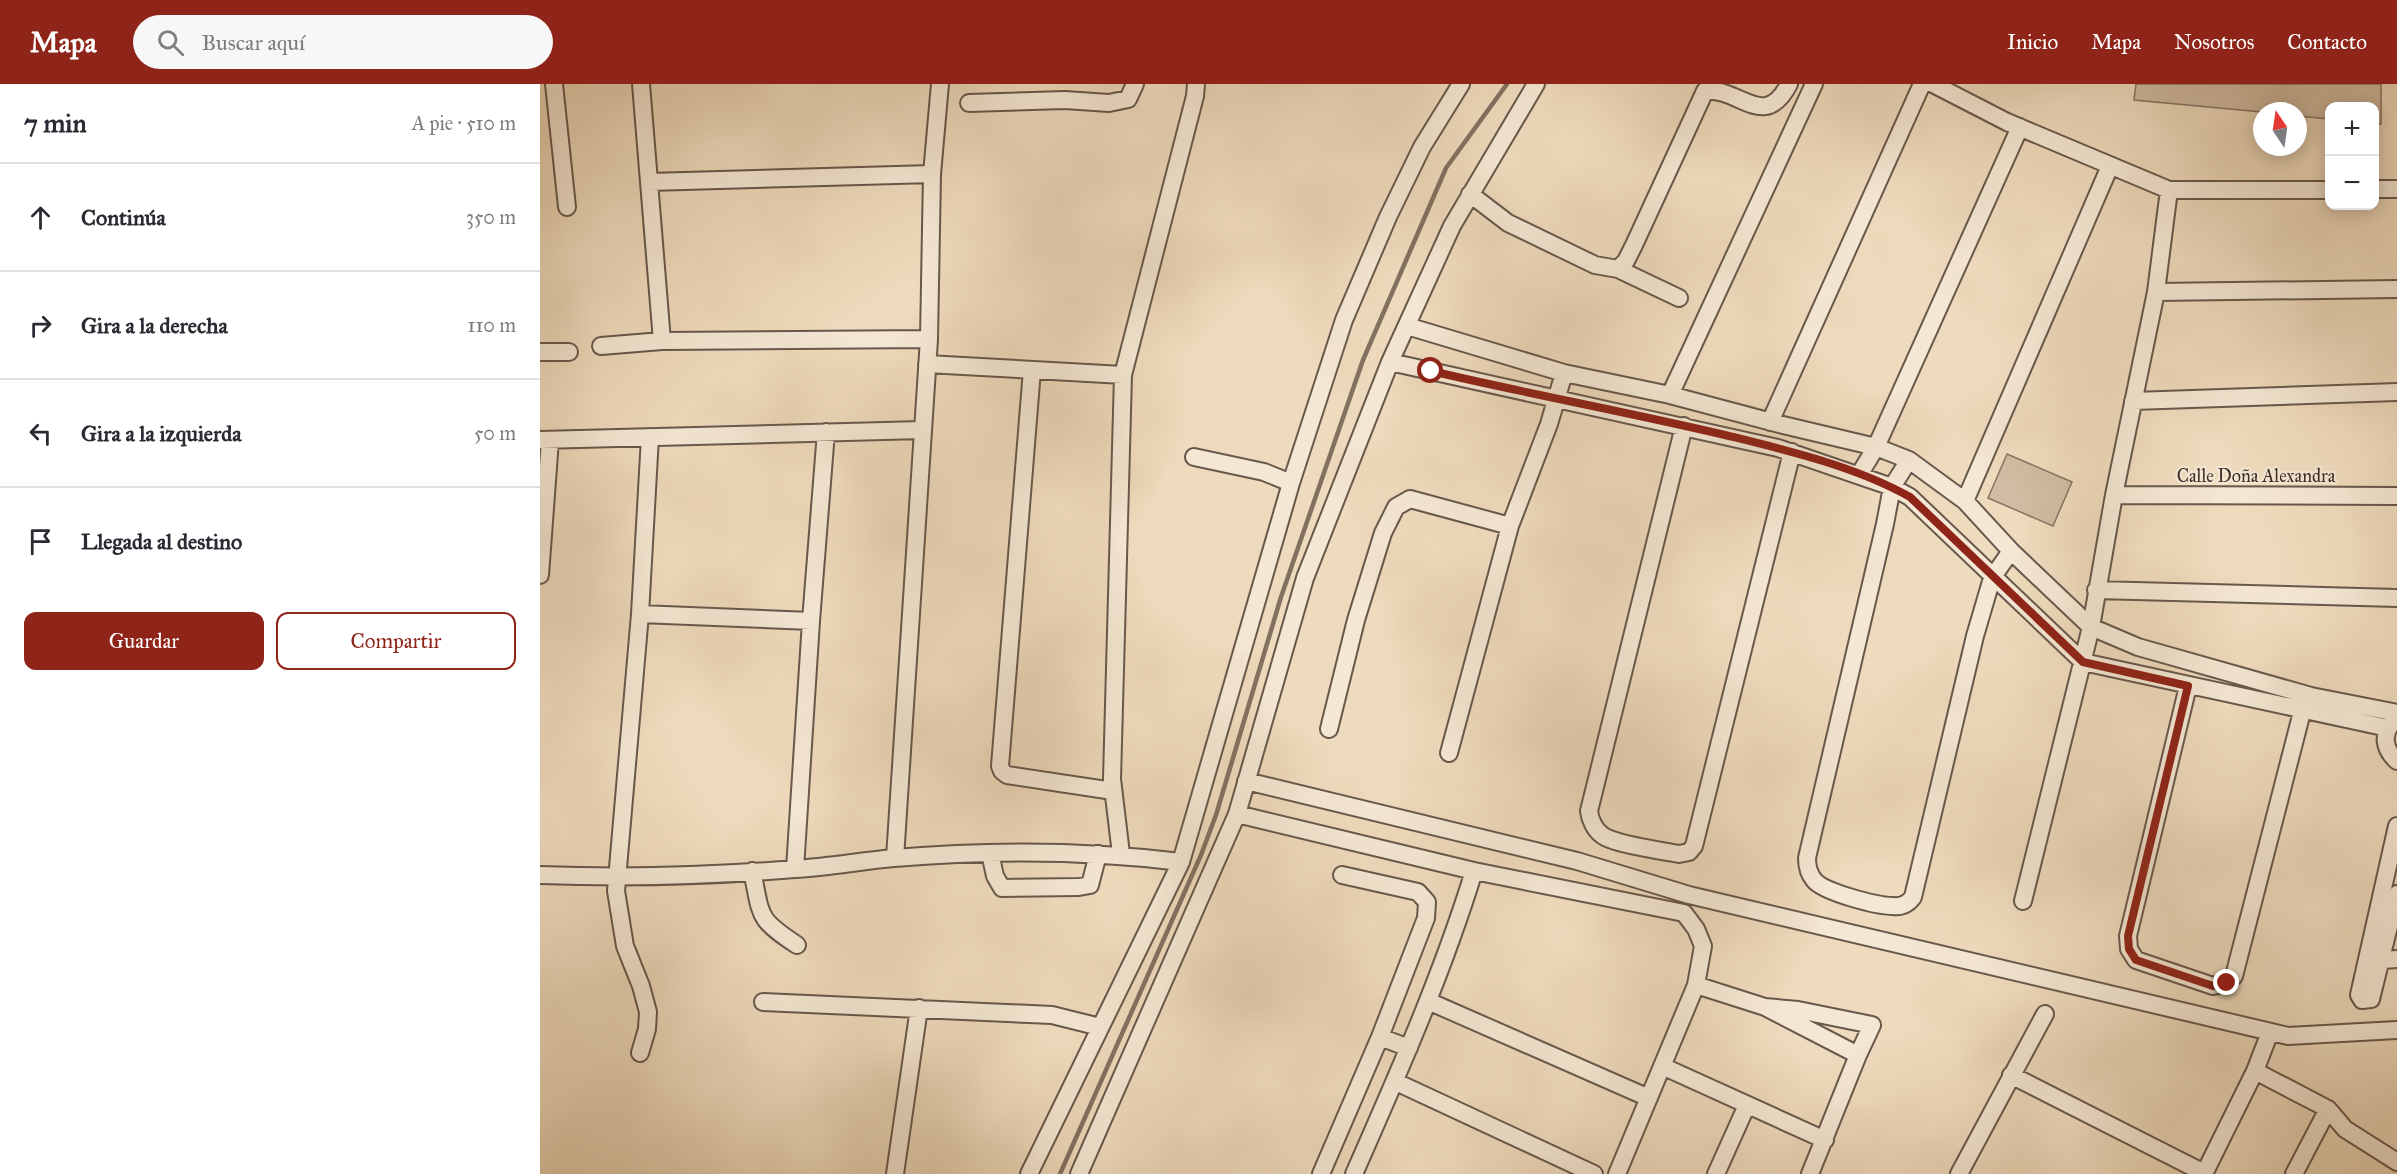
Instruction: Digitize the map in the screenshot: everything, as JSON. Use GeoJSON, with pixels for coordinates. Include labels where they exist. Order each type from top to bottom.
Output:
{"type":"FeatureCollection","features":[{"type":"Feature","properties":{"kind":"street"},"geometry":{"type":"LineString","coordinates":[[554,84],[567,207]]}},
{"type":"Feature","properties":{"kind":"street"},"geometry":{"type":"LineString","coordinates":[[640,84],[662,341]]}},
{"type":"Feature","properties":{"kind":"street"},"geometry":{"type":"LineString","coordinates":[[895,858],[929,339],[932,174],[940,84]]}},
{"type":"Feature","properties":{"kind":"street"},"geometry":{"type":"LineString","coordinates":[[969,103],[1065,100],[1109,104],[1128,99],[1135,84]]}},
{"type":"Feature","properties":{"kind":"street"},"geometry":{"type":"LineString","coordinates":[[1121,854],[1113,791],[1123,375],[1196,84]]}},
{"type":"Feature","properties":{"kind":"street"},"geometry":{"type":"LineString","coordinates":[[1029,1174],[1180,862],[1291,483],[1344,320],[1422,147],[1461,84]]}},
{"type":"Feature","properties":{"kind":"street"},"geometry":{"type":"LineString","coordinates":[[1079,1174],[1237,814],[1305,578],[1390,362],[1452,226],[1536,84]]}},
{"type":"Feature","properties":{"kind":"street"},"geometry":{"type":"LineString","coordinates":[[1618,268],[1626,261],[1634,245],[1705,91],[1723,92],[1750,105],[1764,108],[1773,105],[1789,84]]}},
{"type":"Feature","properties":{"kind":"street"},"geometry":{"type":"LineString","coordinates":[[1670,395],[1814,84]]}},
{"type":"Feature","properties":{"kind":"street"},"geometry":{"type":"LineString","coordinates":[[1684,426],[1588,811],[1601,835],[1616,842],[1679,854],[1689,852],[1694,846],[1785,450],[1777,424],[1922,84]]}},
{"type":"Feature","properties":{"kind":"street"},"geometry":{"type":"LineString","coordinates":[[1933,84],[2020,127],[2169,190],[2325,189]]}},
{"type":"Feature","properties":{"kind":"street"},"geometry":{"type":"LineString","coordinates":[[1859,475],[1876,447],[2020,127]]}},
{"type":"Feature","properties":{"kind":"street"},"geometry":{"type":"LineString","coordinates":[[1965,501],[2110,166]]}},
{"type":"Feature","properties":{"kind":"street"},"geometry":{"type":"LineString","coordinates":[[649,182],[932,174]]}},
{"type":"Feature","properties":{"kind":"street"},"geometry":{"type":"LineString","coordinates":[[2379,189],[2397,189]]}},
{"type":"Feature","properties":{"kind":"street"},"geometry":{"type":"LineString","coordinates":[[2023,901],[2091,627],[2114,495],[2156,292],[2169,190]]}},
{"type":"Feature","properties":{"kind":"street"},"geometry":{"type":"LineString","coordinates":[[1470,194],[1508,223],[1595,265],[1618,268],[1680,298]]}},
{"type":"Feature","properties":{"kind":"street"},"geometry":{"type":"LineString","coordinates":[[2156,292],[2397,289]]}},
{"type":"Feature","properties":{"kind":"street"},"geometry":{"type":"LineString","coordinates":[[1407,326],[1564,373],[1670,395],[1777,424],[1876,447],[1909,460],[1965,501],[2011,551],[2091,627],[2138,647],[2311,696],[2397,713]]}},
{"type":"Feature","properties":{"kind":"street"},"geometry":{"type":"LineString","coordinates":[[601,346],[662,341],[929,339]]}},
{"type":"Feature","properties":{"kind":"street"},"geometry":{"type":"LineString","coordinates":[[540,352],[569,352]]}},
{"type":"Feature","properties":{"kind":"street"},"geometry":{"type":"LineString","coordinates":[[1390,362],[1785,450],[1892,487],[1910,497],[1992,578],[2083,662],[2188,686],[2392,723],[2385,743],[2387,750],[2397,761]]}},
{"type":"Feature","properties":{"kind":"street"},"geometry":{"type":"LineString","coordinates":[[927,364],[1123,375]]}},
{"type":"Feature","properties":{"kind":"street"},"geometry":{"type":"LineString","coordinates":[[1032,370],[1000,766],[1007,775],[1113,791]]}},
{"type":"Feature","properties":{"kind":"street"},"geometry":{"type":"LineString","coordinates":[[1449,753],[1510,526],[1557,400],[1564,373]]}},
{"type":"Feature","properties":{"kind":"street"},"geometry":{"type":"LineString","coordinates":[[2133,401],[2397,392]]}},
{"type":"Feature","properties":{"kind":"street"},"geometry":{"type":"LineString","coordinates":[[540,575],[545,440],[922,430]]}},
{"type":"Feature","properties":{"kind":"street"},"geometry":{"type":"LineString","coordinates":[[795,869],[826,432]]}},
{"type":"Feature","properties":{"kind":"street"},"geometry":{"type":"LineString","coordinates":[[640,1053],[647,1029],[648,1012],[641,986],[625,946],[616,891],[640,614],[650,437]]}},
{"type":"Feature","properties":{"kind":"street"},"geometry":{"type":"LineString","coordinates":[[1194,457],[1264,472],[1291,483]]}},
{"type":"Feature","properties":{"kind":"street"},"geometry":{"type":"LineString","coordinates":[[1909,460],[1892,487],[1807,858],[1809,872],[1819,886],[1891,907],[1901,906],[1913,897],[1975,636],[1992,578],[2011,551]]}},
{"type":"Feature","properties":{"kind":"street","name":"Calle Doña Alexandra"},"geometry":{"type":"LineString","coordinates":[[2114,495],[2397,496]]}},
{"type":"Feature","properties":{"kind":"street"},"geometry":{"type":"LineString","coordinates":[[1329,729],[1359,609],[1383,533],[1396,507],[1410,500],[1510,526]]}},
{"type":"Feature","properties":{"kind":"street"},"geometry":{"type":"LineString","coordinates":[[2096,590],[2397,598]]}},
{"type":"Feature","properties":{"kind":"street"},"geometry":{"type":"LineString","coordinates":[[640,614],[811,621]]}},
{"type":"Feature","properties":{"kind":"street"},"geometry":{"type":"LineString","coordinates":[[2188,686],[2128,936],[2129,949],[2136,960],[2213,986],[2227,983],[2234,976],[2303,708]]}},
{"type":"Feature","properties":{"kind":"street"},"geometry":{"type":"LineString","coordinates":[[1246,781],[1577,861],[1689,895],[2288,1036],[2397,1030]]}},
{"type":"Feature","properties":{"kind":"street"},"geometry":{"type":"LineString","coordinates":[[1237,814],[1474,871],[1684,913],[1696,929],[1703,946],[1696,985],[1617,1174]]}},
{"type":"Feature","properties":{"kind":"street"},"geometry":{"type":"LineString","coordinates":[[2381,960],[2397,826]]}},
{"type":"Feature","properties":{"kind":"street"},"geometry":{"type":"LineString","coordinates":[[540,875],[611,878],[795,869],[895,858],[990,853],[1121,854],[1180,862]]}},
{"type":"Feature","properties":{"kind":"street"},"geometry":{"type":"LineString","coordinates":[[990,853],[995,876],[1002,888],[1090,885],[1098,854]]}},
{"type":"Feature","properties":{"kind":"street"},"geometry":{"type":"LineString","coordinates":[[752,871],[764,920],[797,945]]}},
{"type":"Feature","properties":{"kind":"street"},"geometry":{"type":"LineString","coordinates":[[1356,1174],[1428,1001],[1474,871]]}},
{"type":"Feature","properties":{"kind":"street"},"geometry":{"type":"LineString","coordinates":[[1321,1174],[1380,1037],[1426,918],[1427,902],[1418,892],[1341,875]]}},
{"type":"Feature","properties":{"kind":"street"},"geometry":{"type":"LineString","coordinates":[[2381,960],[2397,894]]}},
{"type":"Feature","properties":{"kind":"street"},"geometry":{"type":"LineString","coordinates":[[1696,985],[1765,1007],[1858,1055]]}},
{"type":"Feature","properties":{"kind":"street"},"geometry":{"type":"LineString","coordinates":[[1428,1001],[1649,1098]]}},
{"type":"Feature","properties":{"kind":"street"},"geometry":{"type":"LineString","coordinates":[[763,1002],[1052,1014],[1100,1027]]}},
{"type":"Feature","properties":{"kind":"street"},"geometry":{"type":"LineString","coordinates":[[1765,1007],[1876,1020],[1858,1055],[1810,1174]]}},
{"type":"Feature","properties":{"kind":"street"},"geometry":{"type":"LineString","coordinates":[[895,1174],[919,1008]]}},
{"type":"Feature","properties":{"kind":"street"},"geometry":{"type":"LineString","coordinates":[[1959,1174],[2045,1014]]}},
{"type":"Feature","properties":{"kind":"street"},"geometry":{"type":"LineString","coordinates":[[2011,1076],[2204,1173],[2254,1071],[2270,1032]]}},
{"type":"Feature","properties":{"kind":"street"},"geometry":{"type":"LineString","coordinates":[[1380,1037],[1409,1048]]}},
{"type":"Feature","properties":{"kind":"street"},"geometry":{"type":"LineString","coordinates":[[1662,1066],[1825,1140]]}},
{"type":"Feature","properties":{"kind":"street"},"geometry":{"type":"LineString","coordinates":[[2254,1071],[2328,1109],[2345,1129],[2397,1162]]}},
{"type":"Feature","properties":{"kind":"street"},"geometry":{"type":"LineString","coordinates":[[1396,1082],[1594,1174]]}},
{"type":"Feature","properties":{"kind":"street"},"geometry":{"type":"LineString","coordinates":[[1716,1174],[1747,1104]]}},
{"type":"Feature","properties":{"kind":"street"},"geometry":{"type":"LineString","coordinates":[[2294,1174],[2328,1109]]}},
{"type":"Feature","properties":{"kind":"shaded area"},"geometry":{"type":"Polygon","coordinates":[[[2136,84],[2381,84],[2381,124],[2379,124],[2379,102],[2325,102],[2325,119],[2307,117],[2307,102],[2253,102],[2253,111],[2134,100],[2136,84]]]}},
{"type":"Feature","properties":{"kind":"shaded area"},"geometry":{"type":"Polygon","coordinates":[[[2007,454],[2072,482],[2053,526],[1988,498],[2007,454]]]}},
{"type":"Feature","properties":{"kind":"waterway"},"geometry":{"type":"LineString","coordinates":[[1060,1174],[1201,855],[1216,815],[1281,597],[1363,360],[1446,168],[1507,84]]}},
{"type":"Feature","properties":{"kind":"route"},"geometry":{"type":"LineString","coordinates":[[1431,371],[1778,448],[1892,487],[1910,497],[1992,578],[2083,662],[2188,686],[2128,936],[2129,949],[2136,960],[2213,986],[2227,983]]}}]}
